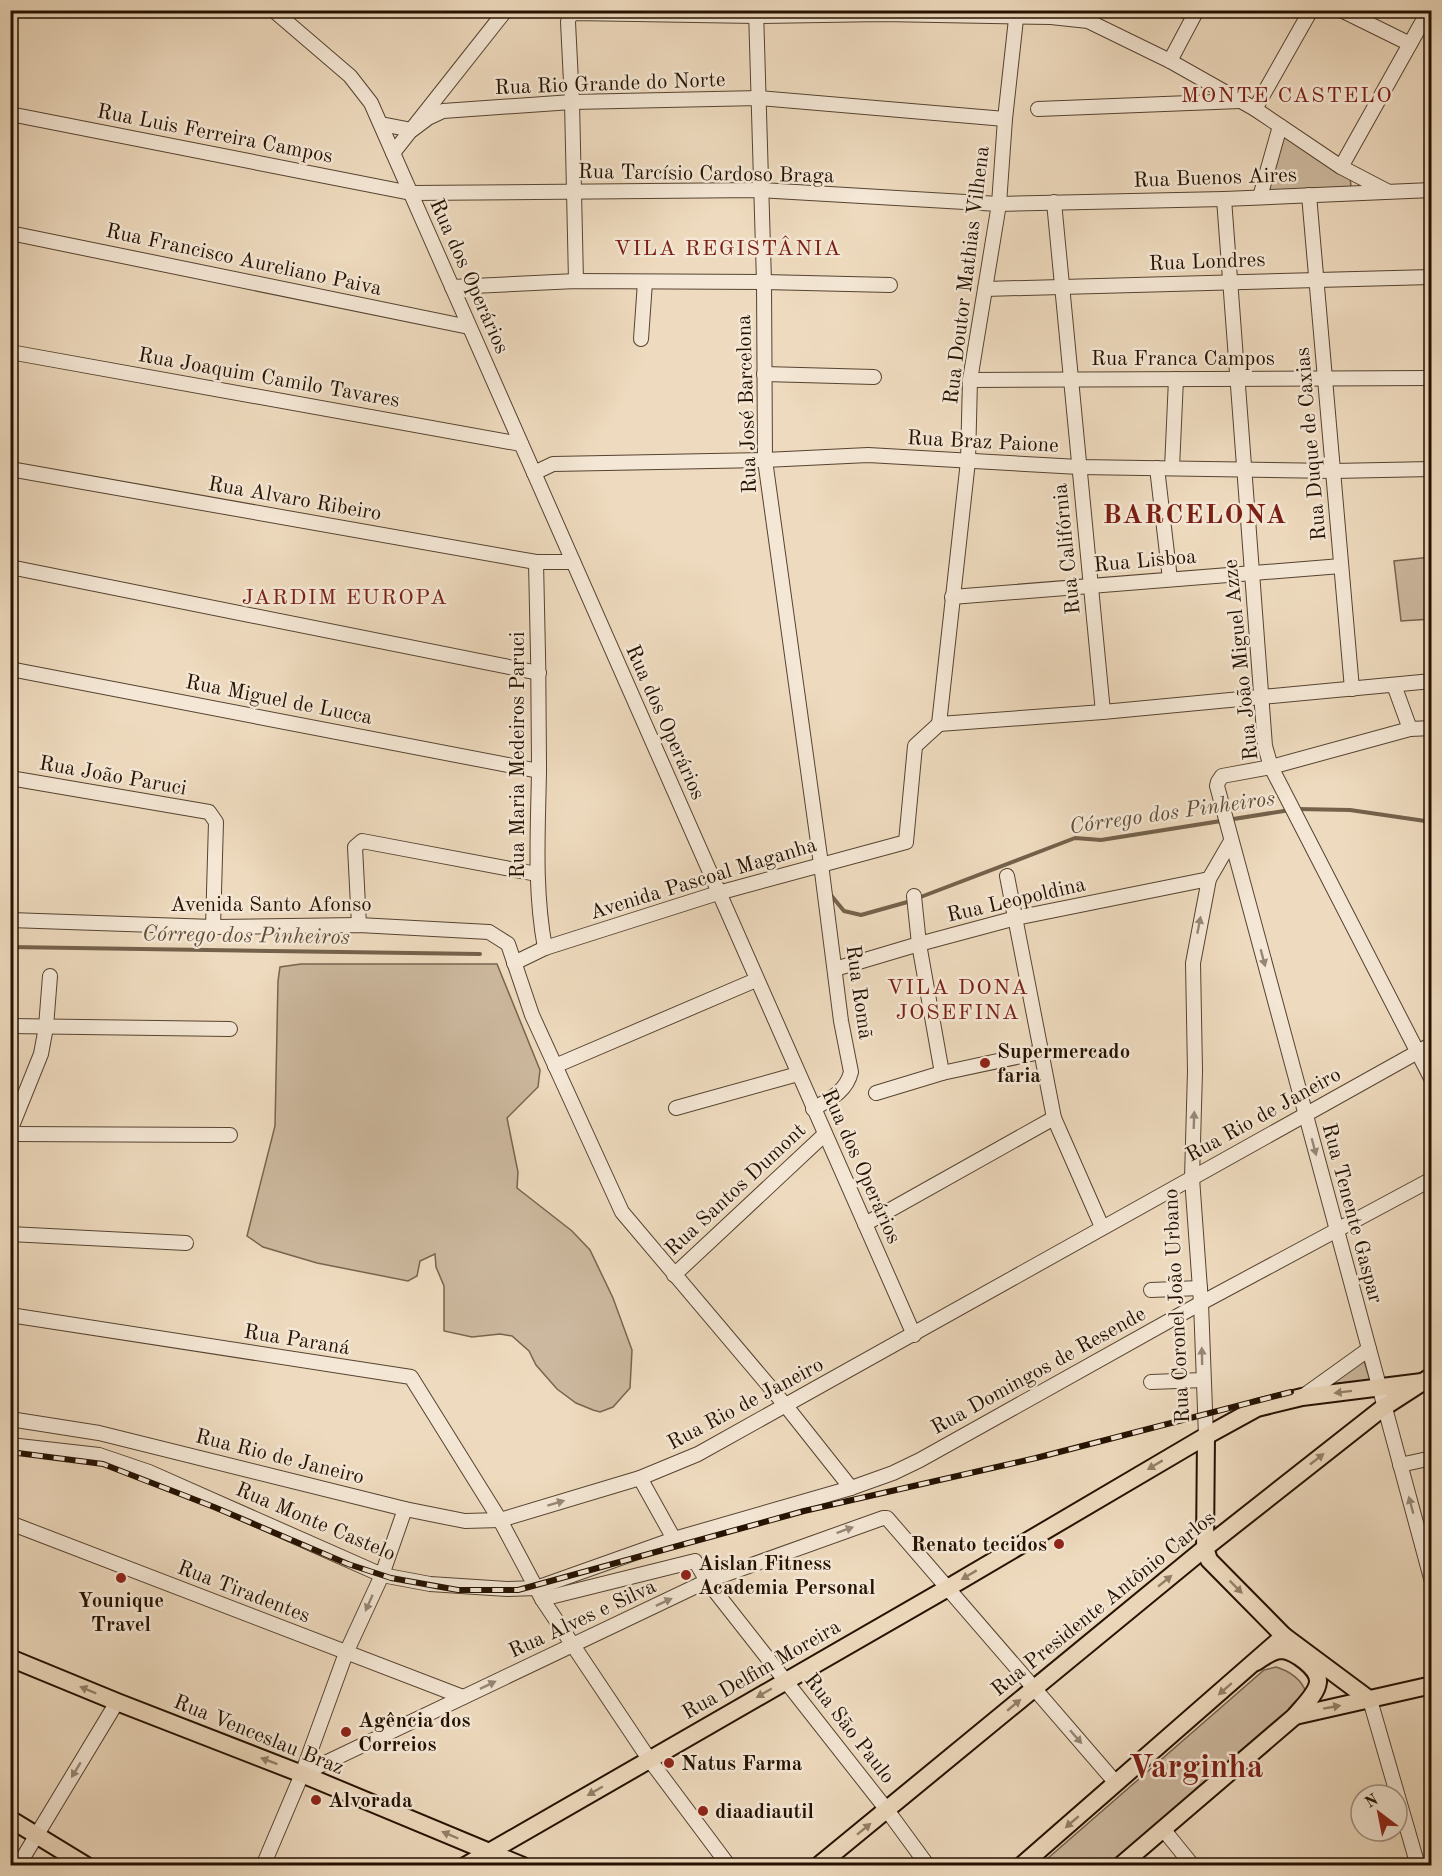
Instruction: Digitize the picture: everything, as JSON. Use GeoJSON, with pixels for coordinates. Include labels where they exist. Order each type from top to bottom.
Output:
{"type":"FeatureCollection","features":[{"type":"Feature","properties":{"kind":"main road","name":"Rua Delfim Moreira"},"geometry":{"type":"LineString","coordinates":[[465,1866],[1257,1408],[1302,1397],[1379,1388],[1429,1377]]}},
{"type":"Feature","properties":{"kind":"main road","name":"Rua Presidente Antônio Carlos"},"geometry":{"type":"LineString","coordinates":[[818,1866],[1205,1548],[1384,1407],[1429,1377]]}},
{"type":"Feature","properties":{"kind":"main road","name":"Rua Coronel João Urbano"},"geometry":{"type":"LineString","coordinates":[[1205,1548],[1206,1436]]}},
{"type":"Feature","properties":{"kind":"main road"},"geometry":{"type":"LineString","coordinates":[[1205,1548],[1209,1560],[1284,1636],[1370,1700]]}},
{"type":"Feature","properties":{"kind":"main road"},"geometry":{"type":"LineString","coordinates":[[1021,1866],[1284,1636]]}},
{"type":"Feature","properties":{"kind":"main road"},"geometry":{"type":"LineString","coordinates":[[1120,1866],[1295,1716],[1317,1686],[1318,1677],[1315,1671],[1299,1657],[1282,1650],[1271,1653],[1256,1662]]}},
{"type":"Feature","properties":{"kind":"main road","name":"Rua Venceslau Braz"},"geometry":{"type":"LineString","coordinates":[[10,1658],[302,1774],[523,1866]]}},
{"type":"Feature","properties":{"kind":"main road"},"geometry":{"type":"LineString","coordinates":[[1295,1716],[1431,1685]]}},
{"type":"Feature","properties":{"kind":"main road"},"geometry":{"type":"LineString","coordinates":[[10,1819],[87,1866]]}},
{"type":"Feature","properties":{"kind":"street"},"geometry":{"type":"LineString","coordinates":[[273,10],[350,76],[371,103],[381,124],[412,130]]}},
{"type":"Feature","properties":{"kind":"street"},"geometry":{"type":"LineString","coordinates":[[393,153],[506,10]]}},
{"type":"Feature","properties":{"kind":"street"},"geometry":{"type":"LineString","coordinates":[[1170,61],[1197,10]]}},
{"type":"Feature","properties":{"kind":"street"},"geometry":{"type":"LineString","coordinates":[[1255,109],[1311,10]]}},
{"type":"Feature","properties":{"kind":"street"},"geometry":{"type":"LineString","coordinates":[[1341,10],[1410,44]]}},
{"type":"Feature","properties":{"kind":"street"},"geometry":{"type":"LineString","coordinates":[[1341,167],[1429,10]]}},
{"type":"Feature","properties":{"kind":"street"},"geometry":{"type":"LineString","coordinates":[[576,281],[568,22],[569,17],[574,13],[1016,14],[1088,21],[1170,61],[1241,101],[1341,167],[1388,191]]}},
{"type":"Feature","properties":{"kind":"street","name":"Rua José Barcelona"},"geometry":{"type":"LineString","coordinates":[[756,13],[764,282],[765,460],[821,864]]}},
{"type":"Feature","properties":{"kind":"street","name":"Rua Doutor Mathias Vilhena"},"geometry":{"type":"LineString","coordinates":[[939,724],[968,461],[970,380],[999,204],[1016,14]]}},
{"type":"Feature","properties":{"kind":"street","name":"Rua Rio Grande do Norte"},"geometry":{"type":"LineString","coordinates":[[412,130],[428,118],[443,111],[572,102],[760,98],[1005,119]]}},
{"type":"Feature","properties":{"kind":"street"},"geometry":{"type":"LineString","coordinates":[[1038,110],[1241,101]]}},
{"type":"Feature","properties":{"kind":"street","name":"Rua Luis Ferreira Campos"},"geometry":{"type":"LineString","coordinates":[[10,114],[411,193]]}},
{"type":"Feature","properties":{"kind":"street","name":"Rua dos Operários"},"geometry":{"type":"LineString","coordinates":[[381,124],[914,1335]]}},
{"type":"Feature","properties":{"kind":"street"},"geometry":{"type":"LineString","coordinates":[[1260,197],[1280,126]]}},
{"type":"Feature","properties":{"kind":"street","name":"Rua Tarcísio Cardoso Braga"},"geometry":{"type":"LineString","coordinates":[[411,193],[760,190],[999,204]]}},
{"type":"Feature","properties":{"kind":"street","name":"Rua Buenos Aires"},"geometry":{"type":"LineString","coordinates":[[999,204],[1224,199],[1431,190]]}},
{"type":"Feature","properties":{"kind":"street","name":"Rua Duque de Caxias"},"geometry":{"type":"LineString","coordinates":[[1309,195],[1352,689]]}},
{"type":"Feature","properties":{"kind":"street","name":"Rua João Miguel Azze"},"geometry":{"type":"LineString","coordinates":[[1224,199],[1265,746],[1271,767],[1431,1080]]}},
{"type":"Feature","properties":{"kind":"street","name":"Rua Califórnia"},"geometry":{"type":"LineString","coordinates":[[1054,202],[1103,712]]}},
{"type":"Feature","properties":{"kind":"street","name":"Rua Francisco Aureliano Paiva"},"geometry":{"type":"LineString","coordinates":[[10,233],[469,327]]}},
{"type":"Feature","properties":{"kind":"street","name":"Rua Londres"},"geometry":{"type":"LineString","coordinates":[[985,289],[1431,277]]}},
{"type":"Feature","properties":{"kind":"street"},"geometry":{"type":"LineString","coordinates":[[452,287],[576,281],[890,285]]}},
{"type":"Feature","properties":{"kind":"street"},"geometry":{"type":"LineString","coordinates":[[641,339],[645,282]]}},
{"type":"Feature","properties":{"kind":"street","name":"Rua Joaquim Camilo Tavares"},"geometry":{"type":"LineString","coordinates":[[10,352],[521,444]]}},
{"type":"Feature","properties":{"kind":"street"},"geometry":{"type":"LineString","coordinates":[[764,374],[874,377]]}},
{"type":"Feature","properties":{"kind":"street","name":"Rua Franca Campos"},"geometry":{"type":"LineString","coordinates":[[970,380],[1431,378]]}},
{"type":"Feature","properties":{"kind":"street"},"geometry":{"type":"LineString","coordinates":[[1172,468],[1176,379]]}},
{"type":"Feature","properties":{"kind":"street","name":"Rua Braz Paione"},"geometry":{"type":"LineString","coordinates":[[534,473],[553,464],[765,460],[868,455],[1079,467],[1333,471],[1431,469]]}},
{"type":"Feature","properties":{"kind":"street"},"geometry":{"type":"LineString","coordinates":[[1157,468],[1170,579]]}},
{"type":"Feature","properties":{"kind":"street","name":"Rua Alvaro Ribeiro"},"geometry":{"type":"LineString","coordinates":[[10,469],[536,562],[573,562]]}},
{"type":"Feature","properties":{"kind":"street","name":"Rua Maria Medeiros Paruci"},"geometry":{"type":"LineString","coordinates":[[536,562],[539,673],[537,874],[540,921],[545,948]]}},
{"type":"Feature","properties":{"kind":"street","name":"Rua Lisboa"},"geometry":{"type":"LineString","coordinates":[[952,597],[1341,566]]}},
{"type":"Feature","properties":{"kind":"street"},"geometry":{"type":"LineString","coordinates":[[10,567],[539,673]]}},
{"type":"Feature","properties":{"kind":"street","name":"Rua Miguel de Lucca"},"geometry":{"type":"LineString","coordinates":[[10,669],[539,771]]}},
{"type":"Feature","properties":{"kind":"street"},"geometry":{"type":"LineString","coordinates":[[939,724],[1103,712],[1431,681]]}},
{"type":"Feature","properties":{"kind":"street"},"geometry":{"type":"LineString","coordinates":[[1394,685],[1410,729]]}},
{"type":"Feature","properties":{"kind":"street","name":"Avenida Pascoal Maganha"},"geometry":{"type":"LineString","coordinates":[[514,963],[545,948],[718,892],[906,842],[915,746],[939,724]]}},
{"type":"Feature","properties":{"kind":"street"},"geometry":{"type":"LineString","coordinates":[[1271,767],[1410,729],[1431,728]]}},
{"type":"Feature","properties":{"kind":"street","name":"Rua Tenente Gaspar"},"geometry":{"type":"LineString","coordinates":[[1271,767],[1222,776],[1217,786],[1431,1576]]}},
{"type":"Feature","properties":{"kind":"street","name":"Rua João Paruci"},"geometry":{"type":"LineString","coordinates":[[10,778],[209,812],[216,822],[213,927]]}},
{"type":"Feature","properties":{"kind":"street"},"geometry":{"type":"LineString","coordinates":[[359,925],[355,847],[362,841],[537,874]]}},
{"type":"Feature","properties":{"kind":"street","name":"Rua Coronel João Urbano"},"geometry":{"type":"LineString","coordinates":[[1206,1436],[1201,1303],[1192,1178],[1196,1071],[1193,963],[1209,879],[1231,841]]}},
{"type":"Feature","properties":{"kind":"street","name":"Rua Romã"},"geometry":{"type":"LineString","coordinates":[[813,1109],[840,1093],[849,1080],[851,1072],[841,1021],[821,864]]}},
{"type":"Feature","properties":{"kind":"street"},"geometry":{"type":"LineString","coordinates":[[1007,876],[1053,1118],[1102,1227]]}},
{"type":"Feature","properties":{"kind":"street","name":"Rua Leopoldina"},"geometry":{"type":"LineString","coordinates":[[835,969],[1016,918],[1209,879]]}},
{"type":"Feature","properties":{"kind":"street"},"geometry":{"type":"LineString","coordinates":[[914,896],[919,944],[942,1073]]}},
{"type":"Feature","properties":{"kind":"street","name":"Avenida Santo Afonso"},"geometry":{"type":"LineString","coordinates":[[10,920],[213,927],[359,925],[489,932],[507,944],[532,1015],[622,1212],[786,1406],[851,1488]]}},
{"type":"Feature","properties":{"kind":"street"},"geometry":{"type":"LineString","coordinates":[[50,976],[41,1054],[10,1133],[230,1135]]}},
{"type":"Feature","properties":{"kind":"street"},"geometry":{"type":"LineString","coordinates":[[555,1066],[756,980]]}},
{"type":"Feature","properties":{"kind":"street"},"geometry":{"type":"LineString","coordinates":[[10,1026],[230,1029]]}},
{"type":"Feature","properties":{"kind":"street","name":"Rua Rio de Janeiro"},"geometry":{"type":"LineString","coordinates":[[10,1419],[99,1433],[405,1509],[465,1521],[500,1520],[640,1478],[698,1454],[1431,1044]]}},
{"type":"Feature","properties":{"kind":"street"},"geometry":{"type":"LineString","coordinates":[[876,1093],[942,1073],[1040,1052]]}},
{"type":"Feature","properties":{"kind":"street"},"geometry":{"type":"LineString","coordinates":[[675,1108],[798,1074]]}},
{"type":"Feature","properties":{"kind":"street"},"geometry":{"type":"LineString","coordinates":[[865,1224],[1053,1118]]}},
{"type":"Feature","properties":{"kind":"street","name":"Rua Santos Dumont"},"geometry":{"type":"LineString","coordinates":[[674,1275],[825,1134]]}},
{"type":"Feature","properties":{"kind":"street","name":"Rua Domingos de Resende"},"geometry":{"type":"LineString","coordinates":[[851,1488],[893,1473],[920,1460],[1201,1303],[1431,1179]]}},
{"type":"Feature","properties":{"kind":"street"},"geometry":{"type":"LineString","coordinates":[[10,1234],[186,1242]]}},
{"type":"Feature","properties":{"kind":"street"},"geometry":{"type":"LineString","coordinates":[[1151,1290],[1200,1288]]}},
{"type":"Feature","properties":{"kind":"street"},"geometry":{"type":"LineString","coordinates":[[10,1330],[13,1315]]}},
{"type":"Feature","properties":{"kind":"street","name":"Rua Paraná"},"geometry":{"type":"LineString","coordinates":[[13,1315],[411,1377],[500,1520],[539,1593],[649,1760],[729,1866]]}},
{"type":"Feature","properties":{"kind":"street","name":"Rua Delfim Moreira"},"geometry":{"type":"LineString","coordinates":[[1302,1397],[1369,1349]]}},
{"type":"Feature","properties":{"kind":"street"},"geometry":{"type":"LineString","coordinates":[[1151,1382],[1203,1380]]}},
{"type":"Feature","properties":{"kind":"street","name":"Rua Monte Castelo"},"geometry":{"type":"LineString","coordinates":[[10,1445],[99,1455],[149,1472],[382,1575],[456,1587],[539,1593],[674,1539],[851,1488]]}},
{"type":"Feature","properties":{"kind":"street"},"geometry":{"type":"LineString","coordinates":[[1400,1466],[1431,1458]]}},
{"type":"Feature","properties":{"kind":"street"},"geometry":{"type":"LineString","coordinates":[[640,1478],[674,1539]]}},
{"type":"Feature","properties":{"kind":"street"},"geometry":{"type":"LineString","coordinates":[[263,1866],[302,1774],[346,1653],[382,1575],[405,1509]]}},
{"type":"Feature","properties":{"kind":"street","name":"Rua Alves e Silva"},"geometry":{"type":"LineString","coordinates":[[302,1774],[707,1581],[875,1519],[887,1518],[946,1589]]}},
{"type":"Feature","properties":{"kind":"street","name":"Rua Tiradentes"},"geometry":{"type":"LineString","coordinates":[[10,1523],[463,1697]]}},
{"type":"Feature","properties":{"kind":"street","name":"Rua São Paulo"},"geometry":{"type":"LineString","coordinates":[[539,1593],[694,1560],[707,1581],[887,1810],[928,1866]]}},
{"type":"Feature","properties":{"kind":"street"},"geometry":{"type":"LineString","coordinates":[[946,1589],[1116,1783]]}},
{"type":"Feature","properties":{"kind":"street"},"geometry":{"type":"LineString","coordinates":[[1370,1700],[1418,1866]]}},
{"type":"Feature","properties":{"kind":"street"},"geometry":{"type":"LineString","coordinates":[[18,1866],[117,1702]]}},
{"type":"Feature","properties":{"kind":"street"},"geometry":{"type":"LineString","coordinates":[[1163,1828],[1193,1866]]}},
{"type":"Feature","properties":{"kind":"shaded area"},"geometry":{"type":"Polygon","coordinates":[[[1280,133],[1350,178],[1351,186],[1348,189],[1265,190],[1280,133]]]}},
{"type":"Feature","properties":{"kind":"shaded area"},"geometry":{"type":"Polygon","coordinates":[[[1431,557],[1431,619],[1401,621],[1394,561],[1431,557]]]}},
{"type":"Feature","properties":{"kind":"shaded area"},"geometry":{"type":"Polygon","coordinates":[[[301,964],[497,964],[540,1070],[538,1087],[507,1118],[518,1172],[517,1188],[572,1231],[590,1250],[613,1298],[632,1350],[630,1388],[613,1407],[600,1412],[576,1403],[557,1389],[536,1365],[529,1351],[512,1336],[500,1334],[472,1337],[444,1331],[444,1286],[436,1267],[435,1254],[420,1261],[417,1276],[408,1281],[317,1263],[263,1247],[247,1236],[275,1126],[280,967],[301,964]]]}},
{"type":"Feature","properties":{"kind":"shaded area"},"geometry":{"type":"Polygon","coordinates":[[[1363,1358],[1370,1380],[1311,1386],[1363,1358]]]}},
{"type":"Feature","properties":{"kind":"shaded area"},"geometry":{"type":"Polygon","coordinates":[[[1276,1667],[1294,1676],[1304,1687],[1306,1692],[1297,1709],[1112,1865],[1039,1866],[1264,1670],[1276,1667]]]}},
{"type":"Feature","properties":{"kind":"waterway","name":"Córrego dos Pinheiros"},"geometry":{"type":"LineString","coordinates":[[1297,809],[1350,810],[1432,822]]}},
{"type":"Feature","properties":{"kind":"waterway","name":"Córrego dos Pinheiros"},"geometry":{"type":"LineString","coordinates":[[918,898],[1075,838],[1101,840],[1290,810]]}},
{"type":"Feature","properties":{"kind":"waterway","name":"Córrego dos Pinheiros"},"geometry":{"type":"LineString","coordinates":[[830,894],[844,911],[861,915],[911,901]]}},
{"type":"Feature","properties":{"kind":"waterway","name":"Córrego dos Pinheiros"},"geometry":{"type":"LineString","coordinates":[[10,947],[480,954]]}},
{"type":"Feature","properties":{"kind":"railway"},"geometry":{"type":"LineString","coordinates":[[10,1452],[103,1464],[214,1507],[348,1564],[391,1578],[458,1590],[518,1590],[804,1511],[1036,1458],[1291,1392]]}},
{"type":"Feature","properties":{"kind":"place","name":"Supermercado faria"},"geometry":{"type":"Point","coordinates":[985,1063]}},
{"type":"Feature","properties":{"kind":"place","name":"Renato tecidos"},"geometry":{"type":"Point","coordinates":[1059,1544]}},
{"type":"Feature","properties":{"kind":"place","name":"Aislan Fitness Academia Personal"},"geometry":{"type":"Point","coordinates":[686,1575]}},
{"type":"Feature","properties":{"kind":"place","name":"Younique Travel"},"geometry":{"type":"Point","coordinates":[121,1578]}},
{"type":"Feature","properties":{"kind":"place","name":"Agência dos Correios"},"geometry":{"type":"Point","coordinates":[346,1732]}},
{"type":"Feature","properties":{"kind":"place","name":"Natus Farma"},"geometry":{"type":"Point","coordinates":[669,1763]}},
{"type":"Feature","properties":{"kind":"place","name":"Alvorada"},"geometry":{"type":"Point","coordinates":[316,1800]}},
{"type":"Feature","properties":{"kind":"place","name":"diaadiautil"},"geometry":{"type":"Point","coordinates":[703,1811]}},
{"type":"Feature","properties":{"kind":"district","name":"MONTE CASTELO"},"geometry":{"type":"Point","coordinates":[1287,94]}},
{"type":"Feature","properties":{"kind":"district","name":"VILA REGISTÂNIA"},"geometry":{"type":"Point","coordinates":[728,247]}},
{"type":"Feature","properties":{"kind":"district","name":"BARCELONA"},"geometry":{"type":"Point","coordinates":[1195,514]}},
{"type":"Feature","properties":{"kind":"district","name":"JARDIM EUROPA"},"geometry":{"type":"Point","coordinates":[345,596]}},
{"type":"Feature","properties":{"kind":"district","name":"VILA DONA JOSEFINA"},"geometry":{"type":"Point","coordinates":[958,998]}},
{"type":"Feature","properties":{"kind":"district","name":"Varginha"},"geometry":{"type":"Point","coordinates":[1196,1765]}}]}
